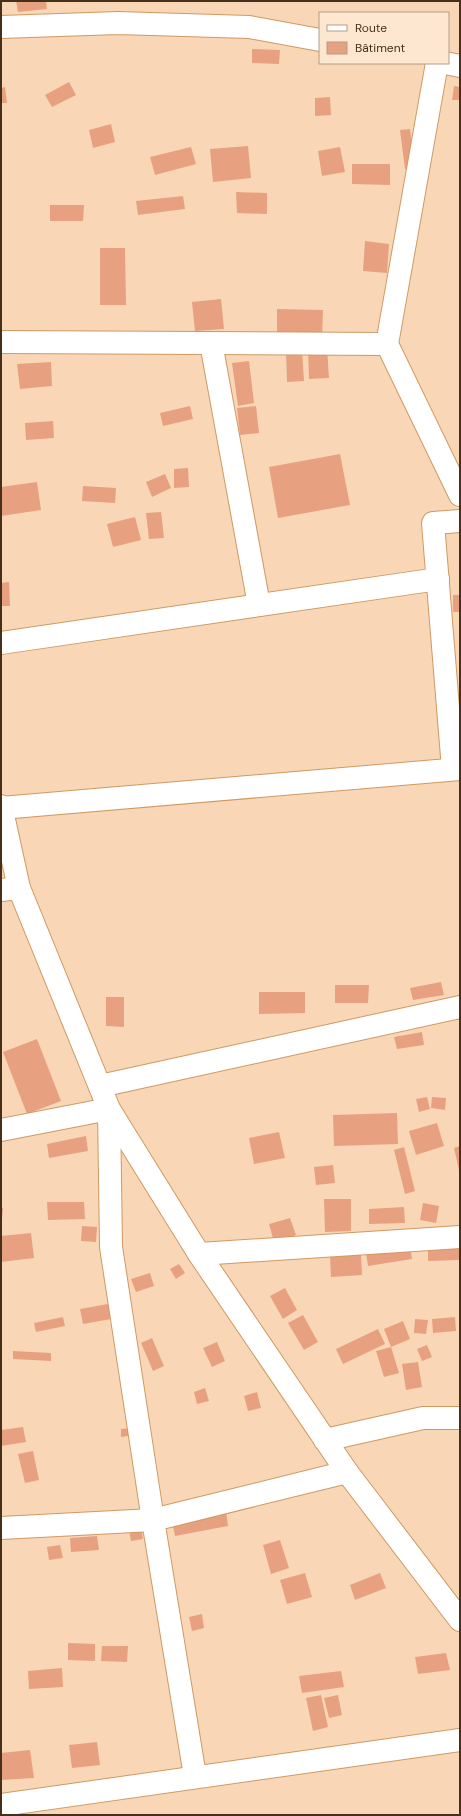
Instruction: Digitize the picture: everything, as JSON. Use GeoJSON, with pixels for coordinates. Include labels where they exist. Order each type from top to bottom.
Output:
{"type":"FeatureCollection","features":[{"type":"Feature","properties":{"kind":"street"},"geometry":{"type":"LineString","coordinates":[[1,27],[118,23],[249,27],[319,40]]}},
{"type":"Feature","properties":{"kind":"street"},"geometry":{"type":"LineString","coordinates":[[437,64],[387,344],[460,496]]}},
{"type":"Feature","properties":{"kind":"street"},"geometry":{"type":"LineString","coordinates":[[449,64],[460,66]]}},
{"type":"Feature","properties":{"kind":"street"},"geometry":{"type":"LineString","coordinates":[[1,342],[387,344]]}},
{"type":"Feature","properties":{"kind":"street"},"geometry":{"type":"LineString","coordinates":[[212,343],[259,606]]}},
{"type":"Feature","properties":{"kind":"street"},"geometry":{"type":"LineString","coordinates":[[460,521],[433,523],[457,769],[1,807],[10,889],[100,1086],[109,1109],[199,1254],[325,1440],[347,1472],[460,1620]]}},
{"type":"Feature","properties":{"kind":"street"},"geometry":{"type":"LineString","coordinates":[[1,643],[438,580]]}},
{"type":"Feature","properties":{"kind":"street"},"geometry":{"type":"LineString","coordinates":[[100,1086],[460,1008]]}},
{"type":"Feature","properties":{"kind":"street"},"geometry":{"type":"LineString","coordinates":[[1,1130],[109,1109]]}},
{"type":"Feature","properties":{"kind":"street"},"geometry":{"type":"LineString","coordinates":[[109,1109],[111,1247],[153,1520],[195,1776]]}},
{"type":"Feature","properties":{"kind":"street"},"geometry":{"type":"LineString","coordinates":[[199,1254],[460,1237]]}},
{"type":"Feature","properties":{"kind":"street"},"geometry":{"type":"LineString","coordinates":[[325,1440],[423,1418],[460,1418]]}},
{"type":"Feature","properties":{"kind":"street"},"geometry":{"type":"LineString","coordinates":[[1,1528],[153,1520],[347,1472]]}},
{"type":"Feature","properties":{"kind":"street"},"geometry":{"type":"LineString","coordinates":[[1,1805],[195,1776],[460,1740]]}},
{"type":"Feature","properties":{"kind":"building"},"geometry":{"type":"Polygon","coordinates":[[[16,1],[46,1],[47,9],[18,12],[16,1]]]}},
{"type":"Feature","properties":{"kind":"building"},"geometry":{"type":"Polygon","coordinates":[[[252,49],[280,50],[279,64],[252,63],[252,49]]]}},
{"type":"Feature","properties":{"kind":"building"},"geometry":{"type":"Polygon","coordinates":[[[69,82],[76,95],[52,107],[45,95],[69,82]]]}},
{"type":"Feature","properties":{"kind":"building"},"geometry":{"type":"Polygon","coordinates":[[[454,86],[460,87],[460,100],[452,100],[454,86]]]}},
{"type":"Feature","properties":{"kind":"building"},"geometry":{"type":"Polygon","coordinates":[[[5,87],[7,103],[1,103],[1,88],[5,87]]]}},
{"type":"Feature","properties":{"kind":"building"},"geometry":{"type":"Polygon","coordinates":[[[330,97],[331,115],[315,116],[315,98],[330,97]]]}},
{"type":"Feature","properties":{"kind":"building"},"geometry":{"type":"Polygon","coordinates":[[[111,124],[115,142],[93,148],[89,130],[111,124]]]}},
{"type":"Feature","properties":{"kind":"building"},"geometry":{"type":"Polygon","coordinates":[[[410,129],[415,168],[405,169],[400,130],[410,129]]]}},
{"type":"Feature","properties":{"kind":"building"},"geometry":{"type":"Polygon","coordinates":[[[248,146],[251,178],[213,182],[210,149],[248,146]]]}},
{"type":"Feature","properties":{"kind":"building"},"geometry":{"type":"Polygon","coordinates":[[[191,147],[196,164],[155,175],[150,157],[191,147]]]}},
{"type":"Feature","properties":{"kind":"building"},"geometry":{"type":"Polygon","coordinates":[[[340,147],[345,172],[322,176],[318,151],[340,147]]]}},
{"type":"Feature","properties":{"kind":"building"},"geometry":{"type":"Polygon","coordinates":[[[352,164],[390,164],[390,185],[352,184],[352,164]]]}},
{"type":"Feature","properties":{"kind":"building"},"geometry":{"type":"Polygon","coordinates":[[[236,192],[267,193],[267,214],[237,213],[236,192]]]}},
{"type":"Feature","properties":{"kind":"building"},"geometry":{"type":"Polygon","coordinates":[[[183,196],[185,209],[138,215],[136,201],[183,196]]]}},
{"type":"Feature","properties":{"kind":"building"},"geometry":{"type":"Polygon","coordinates":[[[50,205],[84,205],[83,221],[50,221],[50,205]]]}},
{"type":"Feature","properties":{"kind":"building"},"geometry":{"type":"Polygon","coordinates":[[[365,241],[389,244],[387,273],[363,271],[365,241]]]}},
{"type":"Feature","properties":{"kind":"building"},"geometry":{"type":"Polygon","coordinates":[[[100,248],[125,248],[126,305],[100,305],[100,248]]]}},
{"type":"Feature","properties":{"kind":"building"},"geometry":{"type":"Polygon","coordinates":[[[221,299],[224,329],[195,331],[192,302],[221,299]]]}},
{"type":"Feature","properties":{"kind":"building"},"geometry":{"type":"Polygon","coordinates":[[[277,309],[323,310],[322,337],[277,336],[277,309]]]}},
{"type":"Feature","properties":{"kind":"building"},"geometry":{"type":"Polygon","coordinates":[[[327,348],[329,378],[309,379],[308,349],[327,348]]]}},
{"type":"Feature","properties":{"kind":"building"},"geometry":{"type":"Polygon","coordinates":[[[302,350],[304,381],[287,382],[286,351],[302,350]]]}},
{"type":"Feature","properties":{"kind":"building"},"geometry":{"type":"Polygon","coordinates":[[[249,361],[254,403],[238,406],[232,363],[249,361]]]}},
{"type":"Feature","properties":{"kind":"building"},"geometry":{"type":"Polygon","coordinates":[[[51,362],[52,386],[20,389],[17,364],[51,362]]]}},
{"type":"Feature","properties":{"kind":"building"},"geometry":{"type":"Polygon","coordinates":[[[190,406],[193,419],[163,426],[160,413],[190,406]]]}},
{"type":"Feature","properties":{"kind":"building"},"geometry":{"type":"Polygon","coordinates":[[[256,406],[259,433],[240,435],[237,408],[256,406]]]}},
{"type":"Feature","properties":{"kind":"building"},"geometry":{"type":"Polygon","coordinates":[[[53,421],[54,438],[26,440],[25,423],[53,421]]]}},
{"type":"Feature","properties":{"kind":"building"},"geometry":{"type":"Polygon","coordinates":[[[340,454],[350,505],[278,518],[269,467],[340,454]]]}},
{"type":"Feature","properties":{"kind":"building"},"geometry":{"type":"Polygon","coordinates":[[[188,468],[189,487],[174,488],[174,469],[188,468]]]}},
{"type":"Feature","properties":{"kind":"building"},"geometry":{"type":"Polygon","coordinates":[[[165,474],[171,488],[152,497],[146,482],[165,474]]]}},
{"type":"Feature","properties":{"kind":"building"},"geometry":{"type":"Polygon","coordinates":[[[37,482],[41,510],[1,516],[1,487],[37,482]]]}},
{"type":"Feature","properties":{"kind":"building"},"geometry":{"type":"Polygon","coordinates":[[[83,486],[116,488],[115,503],[82,501],[83,486]]]}},
{"type":"Feature","properties":{"kind":"building"},"geometry":{"type":"Polygon","coordinates":[[[161,512],[164,538],[149,539],[146,513],[161,512]]]}},
{"type":"Feature","properties":{"kind":"building"},"geometry":{"type":"Polygon","coordinates":[[[135,517],[141,540],[113,547],[107,524],[135,517]]]}},
{"type":"Feature","properties":{"kind":"building"},"geometry":{"type":"Polygon","coordinates":[[[9,582],[10,606],[1,606],[1,583],[9,582]]]}},
{"type":"Feature","properties":{"kind":"building"},"geometry":{"type":"Polygon","coordinates":[[[453,595],[460,595],[460,612],[453,612],[453,595]]]}},
{"type":"Feature","properties":{"kind":"building"},"geometry":{"type":"Polygon","coordinates":[[[441,982],[444,995],[413,1000],[410,988],[441,982]]]}},
{"type":"Feature","properties":{"kind":"building"},"geometry":{"type":"Polygon","coordinates":[[[335,985],[369,985],[368,1003],[335,1003],[335,985]]]}},
{"type":"Feature","properties":{"kind":"building"},"geometry":{"type":"Polygon","coordinates":[[[259,992],[305,992],[305,1013],[259,1014],[259,992]]]}},
{"type":"Feature","properties":{"kind":"building"},"geometry":{"type":"Polygon","coordinates":[[[106,997],[124,997],[124,1027],[106,1026],[106,997]]]}},
{"type":"Feature","properties":{"kind":"building"},"geometry":{"type":"Polygon","coordinates":[[[422,1032],[424,1045],[397,1049],[394,1037],[422,1032]]]}},
{"type":"Feature","properties":{"kind":"building"},"geometry":{"type":"Polygon","coordinates":[[[37,1039],[61,1101],[27,1114],[3,1052],[37,1039]]]}},
{"type":"Feature","properties":{"kind":"building"},"geometry":{"type":"Polygon","coordinates":[[[427,1097],[430,1109],[419,1112],[416,1099],[427,1097]]]}},
{"type":"Feature","properties":{"kind":"building"},"geometry":{"type":"Polygon","coordinates":[[[432,1097],[446,1098],[445,1110],[431,1108],[432,1097]]]}},
{"type":"Feature","properties":{"kind":"building"},"geometry":{"type":"Polygon","coordinates":[[[397,1113],[398,1144],[334,1146],[333,1115],[397,1113]]]}},
{"type":"Feature","properties":{"kind":"building"},"geometry":{"type":"Polygon","coordinates":[[[437,1123],[444,1146],[416,1155],[409,1131],[437,1123]]]}},
{"type":"Feature","properties":{"kind":"building"},"geometry":{"type":"Polygon","coordinates":[[[279,1132],[285,1158],[254,1164],[249,1138],[279,1132]]]}},
{"type":"Feature","properties":{"kind":"building"},"geometry":{"type":"Polygon","coordinates":[[[86,1136],[88,1151],[49,1158],[47,1144],[86,1136]]]}},
{"type":"Feature","properties":{"kind":"building"},"geometry":{"type":"Polygon","coordinates":[[[460,1146],[460,1170],[459,1170],[454,1148],[460,1146]]]}},
{"type":"Feature","properties":{"kind":"building"},"geometry":{"type":"Polygon","coordinates":[[[404,1147],[415,1191],[405,1194],[394,1150],[404,1147]]]}},
{"type":"Feature","properties":{"kind":"building"},"geometry":{"type":"Polygon","coordinates":[[[333,1165],[335,1183],[316,1185],[314,1167],[333,1165]]]}},
{"type":"Feature","properties":{"kind":"building"},"geometry":{"type":"Polygon","coordinates":[[[324,1199],[351,1199],[351,1231],[325,1232],[324,1199]]]}},
{"type":"Feature","properties":{"kind":"building"},"geometry":{"type":"Polygon","coordinates":[[[47,1202],[84,1202],[85,1219],[48,1220],[47,1202]]]}},
{"type":"Feature","properties":{"kind":"building"},"geometry":{"type":"Polygon","coordinates":[[[423,1203],[439,1206],[436,1223],[420,1220],[423,1203]]]}},
{"type":"Feature","properties":{"kind":"building"},"geometry":{"type":"Polygon","coordinates":[[[404,1207],[405,1223],[369,1224],[369,1209],[404,1207]]]}},
{"type":"Feature","properties":{"kind":"building"},"geometry":{"type":"Polygon","coordinates":[[[1,1208],[3,1208],[2,1219],[1,1219],[1,1208]]]}},
{"type":"Feature","properties":{"kind":"building"},"geometry":{"type":"Polygon","coordinates":[[[290,1218],[296,1235],[274,1242],[269,1224],[290,1218]]]}},
{"type":"Feature","properties":{"kind":"building"},"geometry":{"type":"Polygon","coordinates":[[[82,1226],[97,1227],[96,1242],[81,1241],[82,1226]]]}},
{"type":"Feature","properties":{"kind":"building"},"geometry":{"type":"Polygon","coordinates":[[[31,1233],[34,1258],[1,1262],[1,1236],[31,1233]]]}},
{"type":"Feature","properties":{"kind":"building"},"geometry":{"type":"Polygon","coordinates":[[[410,1246],[412,1259],[368,1266],[366,1253],[410,1246]]]}},
{"type":"Feature","properties":{"kind":"building"},"geometry":{"type":"Polygon","coordinates":[[[428,1247],[460,1247],[460,1260],[428,1261],[428,1247]]]}},
{"type":"Feature","properties":{"kind":"building"},"geometry":{"type":"Polygon","coordinates":[[[361,1254],[362,1275],[331,1277],[330,1255],[361,1254]]]}},
{"type":"Feature","properties":{"kind":"building"},"geometry":{"type":"Polygon","coordinates":[[[179,1264],[185,1273],[176,1279],[170,1269],[179,1264]]]}},
{"type":"Feature","properties":{"kind":"building"},"geometry":{"type":"Polygon","coordinates":[[[150,1273],[154,1286],[136,1292],[131,1279],[150,1273]]]}},
{"type":"Feature","properties":{"kind":"building"},"geometry":{"type":"Polygon","coordinates":[[[285,1288],[297,1310],[283,1319],[270,1296],[285,1288]]]}},
{"type":"Feature","properties":{"kind":"building"},"geometry":{"type":"Polygon","coordinates":[[[108,1304],[111,1319],[83,1324],[80,1309],[108,1304]]]}},
{"type":"Feature","properties":{"kind":"building"},"geometry":{"type":"Polygon","coordinates":[[[303,1315],[318,1342],[304,1350],[288,1323],[303,1315]]]}},
{"type":"Feature","properties":{"kind":"building"},"geometry":{"type":"Polygon","coordinates":[[[63,1317],[65,1326],[36,1332],[34,1323],[63,1317]]]}},
{"type":"Feature","properties":{"kind":"building"},"geometry":{"type":"Polygon","coordinates":[[[455,1317],[456,1331],[433,1333],[432,1319],[455,1317]]]}},
{"type":"Feature","properties":{"kind":"building"},"geometry":{"type":"Polygon","coordinates":[[[415,1319],[428,1320],[426,1334],[414,1333],[415,1319]]]}},
{"type":"Feature","properties":{"kind":"building"},"geometry":{"type":"Polygon","coordinates":[[[403,1321],[410,1339],[391,1347],[384,1329],[403,1321]]]}},
{"type":"Feature","properties":{"kind":"building"},"geometry":{"type":"Polygon","coordinates":[[[378,1329],[385,1344],[343,1364],[336,1349],[378,1329]]]}},
{"type":"Feature","properties":{"kind":"building"},"geometry":{"type":"Polygon","coordinates":[[[152,1338],[164,1366],[153,1371],[141,1343],[152,1338]]]}},
{"type":"Feature","properties":{"kind":"building"},"geometry":{"type":"Polygon","coordinates":[[[217,1342],[225,1361],[212,1367],[203,1348],[217,1342]]]}},
{"type":"Feature","properties":{"kind":"building"},"geometry":{"type":"Polygon","coordinates":[[[427,1345],[432,1357],[422,1361],[417,1349],[427,1345]]]}},
{"type":"Feature","properties":{"kind":"building"},"geometry":{"type":"Polygon","coordinates":[[[391,1347],[399,1373],[384,1377],[376,1351],[391,1347]]]}},
{"type":"Feature","properties":{"kind":"building"},"geometry":{"type":"Polygon","coordinates":[[[13,1351],[51,1353],[51,1361],[13,1359],[13,1351]]]}},
{"type":"Feature","properties":{"kind":"building"},"geometry":{"type":"Polygon","coordinates":[[[418,1362],[422,1387],[406,1390],[402,1364],[418,1362]]]}},
{"type":"Feature","properties":{"kind":"building"},"geometry":{"type":"Polygon","coordinates":[[[205,1388],[209,1401],[197,1404],[194,1392],[205,1388]]]}},
{"type":"Feature","properties":{"kind":"building"},"geometry":{"type":"Polygon","coordinates":[[[257,1392],[261,1408],[248,1411],[244,1396],[257,1392]]]}},
{"type":"Feature","properties":{"kind":"building"},"geometry":{"type":"Polygon","coordinates":[[[23,1427],[26,1442],[1,1446],[1,1430],[23,1427]]]}},
{"type":"Feature","properties":{"kind":"building"},"geometry":{"type":"Polygon","coordinates":[[[133,1428],[134,1435],[121,1437],[121,1429],[133,1428]]]}},
{"type":"Feature","properties":{"kind":"building"},"geometry":{"type":"Polygon","coordinates":[[[33,1451],[39,1480],[25,1483],[18,1454],[33,1451]]]}},
{"type":"Feature","properties":{"kind":"building"},"geometry":{"type":"Polygon","coordinates":[[[226,1511],[228,1526],[175,1536],[172,1522],[226,1511]]]}},
{"type":"Feature","properties":{"kind":"building"},"geometry":{"type":"Polygon","coordinates":[[[141,1528],[143,1539],[131,1541],[129,1530],[141,1528]]]}},
{"type":"Feature","properties":{"kind":"building"},"geometry":{"type":"Polygon","coordinates":[[[97,1536],[99,1550],[71,1552],[70,1538],[97,1536]]]}},
{"type":"Feature","properties":{"kind":"building"},"geometry":{"type":"Polygon","coordinates":[[[280,1540],[289,1568],[271,1574],[263,1545],[280,1540]]]}},
{"type":"Feature","properties":{"kind":"building"},"geometry":{"type":"Polygon","coordinates":[[[60,1545],[63,1558],[49,1560],[47,1547],[60,1545]]]}},
{"type":"Feature","properties":{"kind":"building"},"geometry":{"type":"Polygon","coordinates":[[[305,1573],[312,1597],[287,1604],[280,1580],[305,1573]]]}},
{"type":"Feature","properties":{"kind":"building"},"geometry":{"type":"Polygon","coordinates":[[[380,1573],[386,1588],[355,1600],[350,1585],[380,1573]]]}},
{"type":"Feature","properties":{"kind":"building"},"geometry":{"type":"Polygon","coordinates":[[[202,1614],[204,1628],[192,1631],[189,1617],[202,1614]]]}},
{"type":"Feature","properties":{"kind":"building"},"geometry":{"type":"Polygon","coordinates":[[[68,1643],[95,1644],[95,1661],[68,1660],[68,1643]]]}},
{"type":"Feature","properties":{"kind":"building"},"geometry":{"type":"Polygon","coordinates":[[[102,1646],[128,1646],[127,1662],[101,1661],[102,1646]]]}},
{"type":"Feature","properties":{"kind":"building"},"geometry":{"type":"Polygon","coordinates":[[[446,1653],[450,1670],[418,1674],[415,1657],[446,1653]]]}},
{"type":"Feature","properties":{"kind":"building"},"geometry":{"type":"Polygon","coordinates":[[[62,1668],[63,1687],[29,1689],[28,1671],[62,1668]]]}},
{"type":"Feature","properties":{"kind":"building"},"geometry":{"type":"Polygon","coordinates":[[[341,1671],[344,1687],[302,1693],[299,1676],[341,1671]]]}},
{"type":"Feature","properties":{"kind":"building"},"geometry":{"type":"Polygon","coordinates":[[[321,1695],[328,1727],[313,1731],[306,1698],[321,1695]]]}},
{"type":"Feature","properties":{"kind":"building"},"geometry":{"type":"Polygon","coordinates":[[[338,1695],[342,1715],[329,1718],[324,1698],[338,1695]]]}},
{"type":"Feature","properties":{"kind":"building"},"geometry":{"type":"Polygon","coordinates":[[[97,1742],[100,1765],[72,1768],[69,1745],[97,1742]]]}},
{"type":"Feature","properties":{"kind":"building"},"geometry":{"type":"Polygon","coordinates":[[[30,1750],[34,1778],[1,1780],[1,1753],[30,1750]]]}}]}
